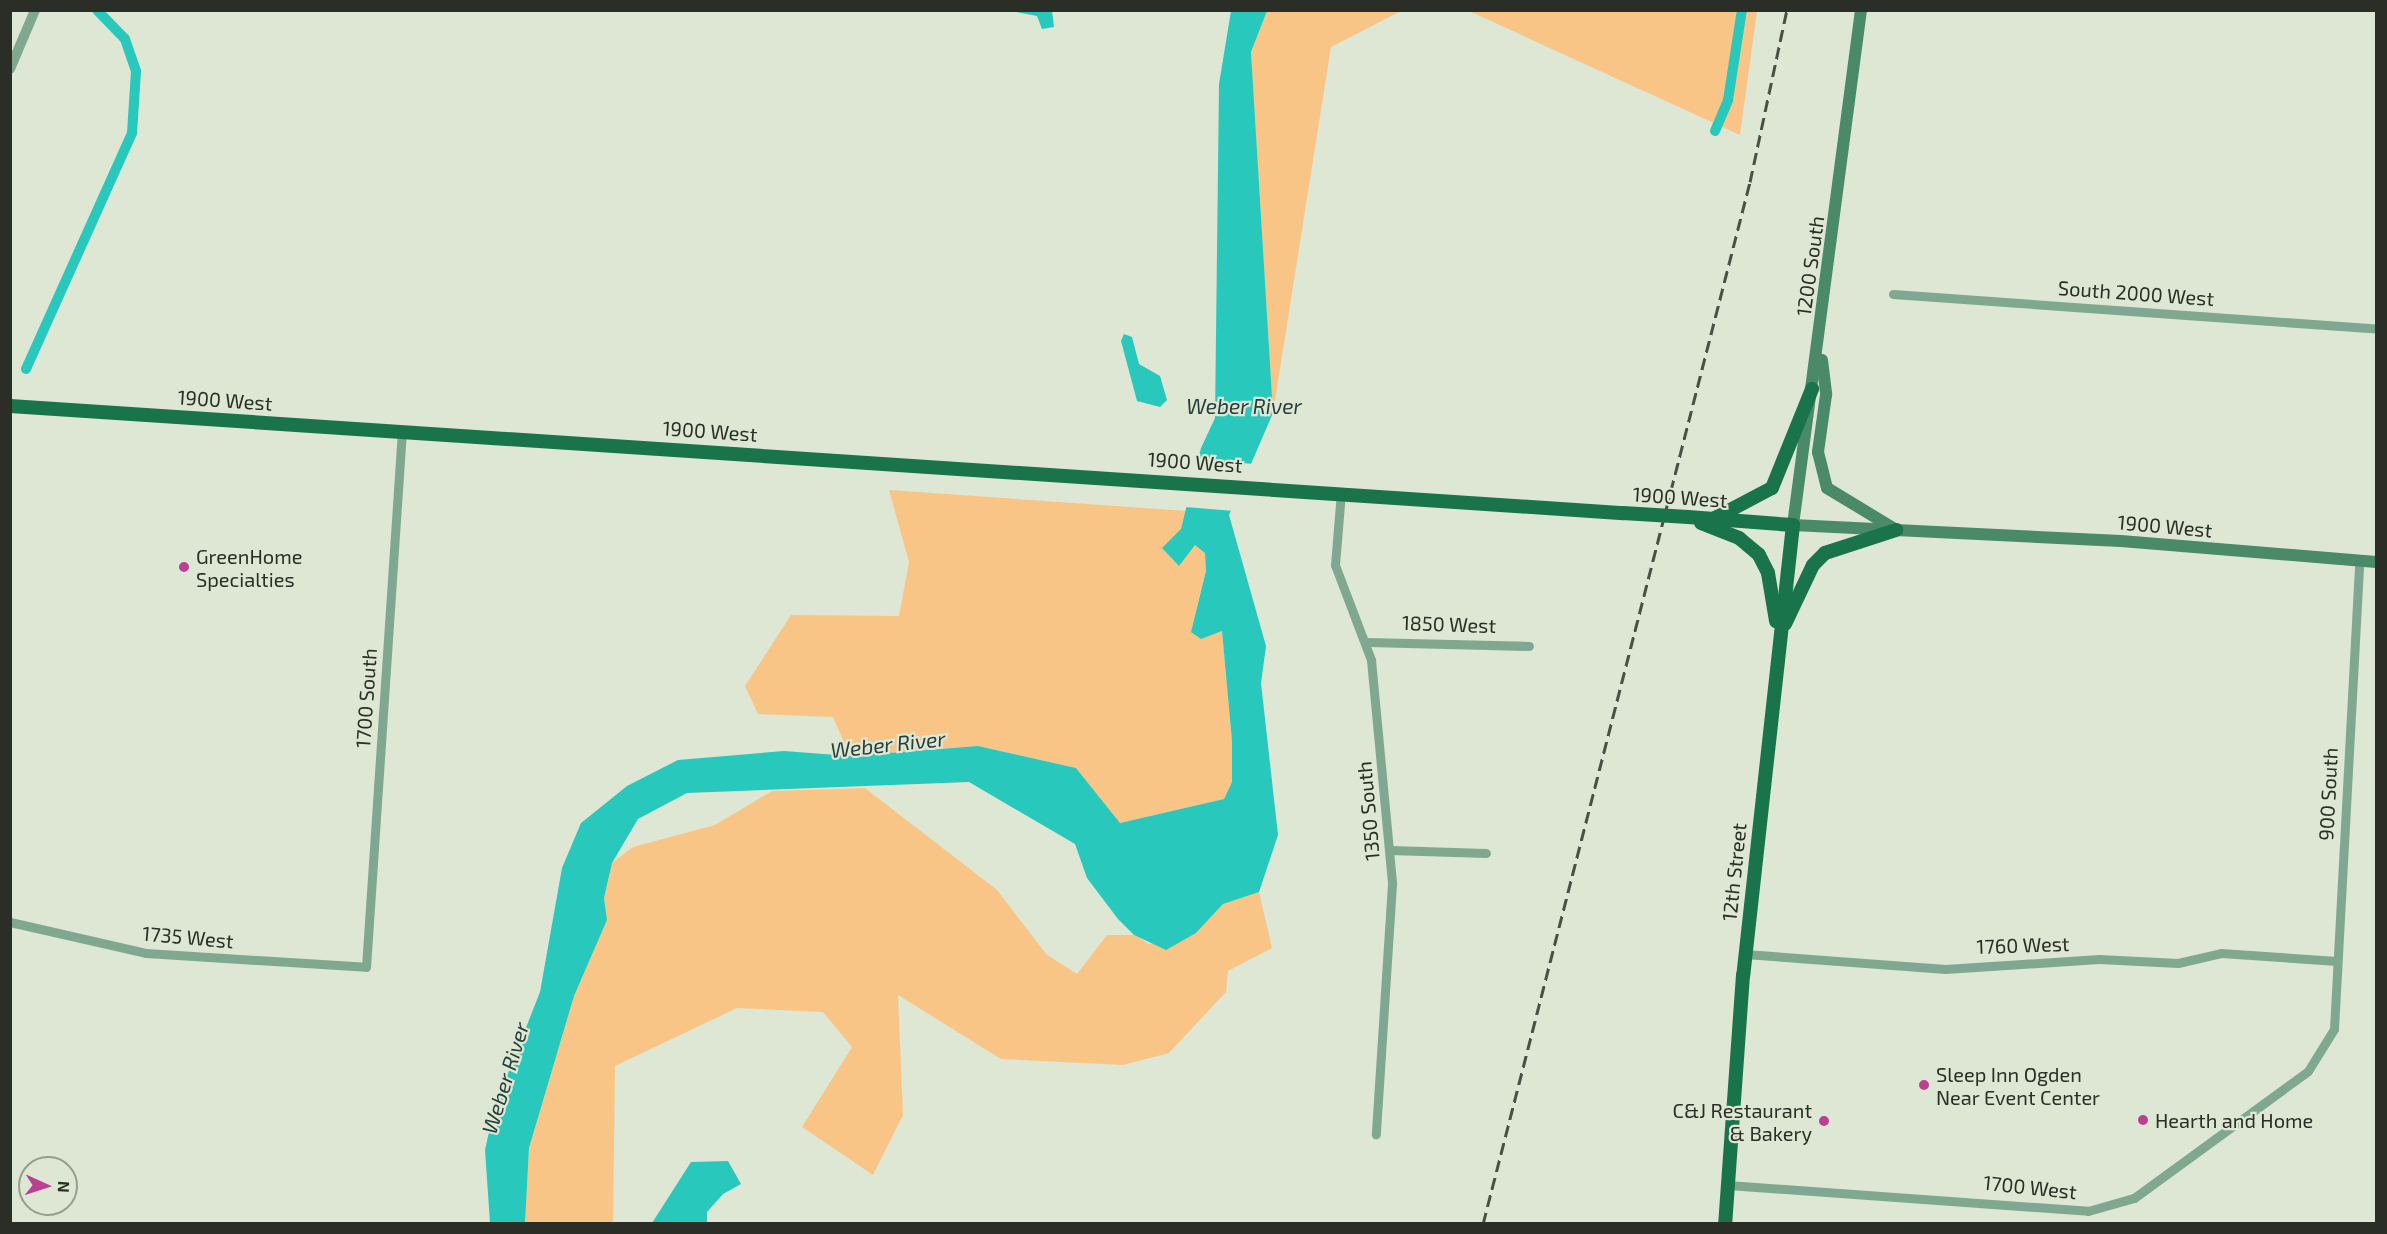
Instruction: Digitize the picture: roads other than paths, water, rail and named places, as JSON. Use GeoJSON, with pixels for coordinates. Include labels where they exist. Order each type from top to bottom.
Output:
{"type":"FeatureCollection","features":[{"type":"Feature","properties":{"kind":"main road","name":"1200 South"},"geometry":{"type":"LineString","coordinates":[[1793,525],[1820,341],[1861,10]]}},
{"type":"Feature","properties":{"kind":"main road"},"geometry":{"type":"LineString","coordinates":[[1820,341],[1826,395],[1818,452],[1827,488],[1896,530]]}},
{"type":"Feature","properties":{"kind":"main road"},"geometry":{"type":"LineString","coordinates":[[1711,519],[1772,488],[1812,389]]}},
{"type":"Feature","properties":{"kind":"main road","name":"1900 West"},"geometry":{"type":"LineString","coordinates":[[10,406],[1173,480],[1688,518],[2376,562]]}},
{"type":"Feature","properties":{"kind":"main road"},"geometry":{"type":"LineString","coordinates":[[1688,518],[1739,538],[1759,555],[1768,573],[1778,640]]}},
{"type":"Feature","properties":{"kind":"main road","name":"12th Street"},"geometry":{"type":"LineString","coordinates":[[1725,1224],[1745,954],[1778,640],[1793,525]]}},
{"type":"Feature","properties":{"kind":"main road"},"geometry":{"type":"LineString","coordinates":[[1778,640],[1813,565],[1825,553],[1896,530]]}},
{"type":"Feature","properties":{"kind":"street"},"geometry":{"type":"LineString","coordinates":[[10,69],[35,10]]}},
{"type":"Feature","properties":{"kind":"street","name":"South 2000 West"},"geometry":{"type":"LineString","coordinates":[[1893,294],[2376,328]]}},
{"type":"Feature","properties":{"kind":"street","name":"1700 South"},"geometry":{"type":"LineString","coordinates":[[366,967],[402,431]]}},
{"type":"Feature","properties":{"kind":"street","name":"1350 South"},"geometry":{"type":"LineString","coordinates":[[1341,492],[1335,565],[1340,588],[1367,642],[1390,850],[1376,1134]]}},
{"type":"Feature","properties":{"kind":"street","name":"900 South"},"geometry":{"type":"LineString","coordinates":[[2334,1029],[2359,561]]}},
{"type":"Feature","properties":{"kind":"street","name":"1850 West"},"geometry":{"type":"LineString","coordinates":[[1367,642],[1529,646]]}},
{"type":"Feature","properties":{"kind":"street"},"geometry":{"type":"LineString","coordinates":[[1390,850],[1486,853]]}},
{"type":"Feature","properties":{"kind":"street","name":"1735 West"},"geometry":{"type":"LineString","coordinates":[[10,922],[146,953],[366,967]]}},
{"type":"Feature","properties":{"kind":"street","name":"1760 West"},"geometry":{"type":"LineString","coordinates":[[1745,954],[1945,969],[2099,958],[2178,963],[2221,952],[2337,961]]}},
{"type":"Feature","properties":{"kind":"street","name":"1700 West"},"geometry":{"type":"LineString","coordinates":[[1728,1185],[2067,1211],[2114,1206],[2134,1198],[2308,1071],[2334,1029]]}},
{"type":"Feature","properties":{"kind":"water"},"geometry":{"type":"Polygon","coordinates":[[[1011,11],[1052,11],[1054,27],[1042,29],[1037,16],[1011,11]]]}},
{"type":"Feature","properties":{"kind":"water","name":"Weber River"},"geometry":{"type":"Polygon","coordinates":[[[1231,11],[1267,11],[1251,52],[1273,413],[1229,515],[1266,646],[1261,683],[1278,835],[1259,892],[1223,904],[1196,933],[1166,950],[1134,935],[1118,919],[1087,878],[1075,844],[969,782],[687,793],[638,819],[612,863],[604,898],[607,920],[574,996],[529,1148],[525,1223],[490,1223],[485,1150],[494,1109],[540,992],[562,868],[581,823],[627,786],[678,760],[784,751],[850,756],[978,746],[1076,768],[1120,823],[1224,799],[1232,782],[1232,741],[1222,631],[1201,639],[1191,632],[1206,571],[1205,553],[1195,545],[1179,566],[1162,548],[1181,529],[1201,448],[1215,418],[1219,84],[1231,11]]]}},
{"type":"Feature","properties":{"kind":"water"},"geometry":{"type":"Polygon","coordinates":[[[1124,334],[1132,337],[1139,364],[1160,376],[1167,400],[1160,407],[1137,401],[1121,341],[1124,334]]]}},
{"type":"Feature","properties":{"kind":"water"},"geometry":{"type":"Polygon","coordinates":[[[728,1161],[741,1184],[723,1194],[707,1212],[707,1223],[652,1223],[691,1162],[728,1161]]]}},
{"type":"Feature","properties":{"kind":"waterway"},"geometry":{"type":"LineString","coordinates":[[26,369],[132,133],[136,71],[125,39],[97,10]]}},
{"type":"Feature","properties":{"kind":"waterway"},"geometry":{"type":"LineString","coordinates":[[1715,131],[1728,100],[1742,10]]}},
{"type":"Feature","properties":{"kind":"railway"},"geometry":{"type":"LineString","coordinates":[[1483,1224],[1750,182],[1787,10]]}},
{"type":"Feature","properties":{"kind":"place","name":"GreenHome Specialties"},"geometry":{"type":"Point","coordinates":[184,567]}},
{"type":"Feature","properties":{"kind":"place","name":"Sleep Inn Ogden Near Event Center"},"geometry":{"type":"Point","coordinates":[1924,1085]}},
{"type":"Feature","properties":{"kind":"place","name":"Hearth and Home"},"geometry":{"type":"Point","coordinates":[2143,1120]}},
{"type":"Feature","properties":{"kind":"place","name":"C&J Restaurant & Bakery"},"geometry":{"type":"Point","coordinates":[1824,1121]}}]}
